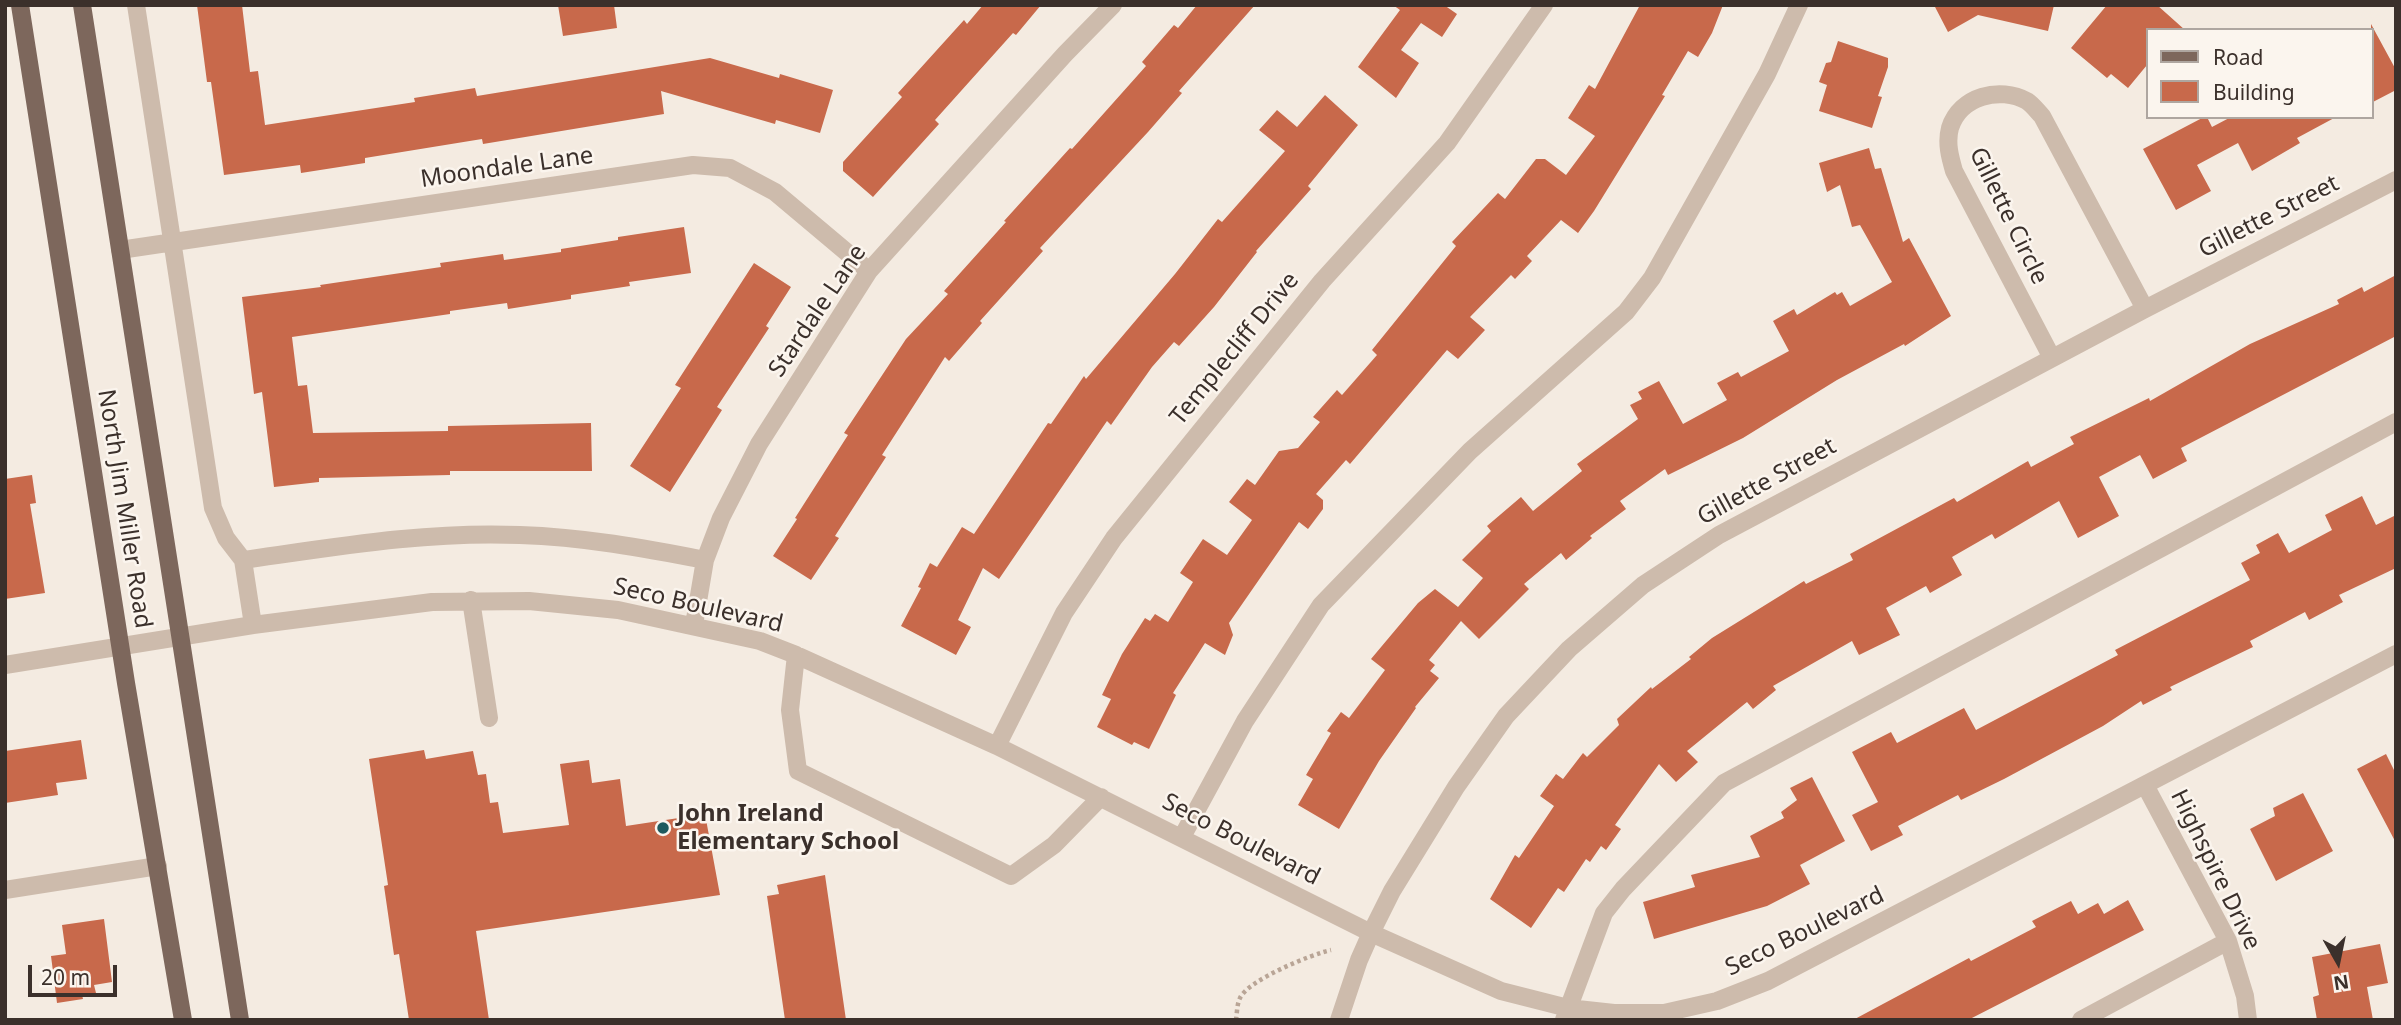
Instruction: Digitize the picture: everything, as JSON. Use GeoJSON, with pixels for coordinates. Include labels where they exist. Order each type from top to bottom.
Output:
{"type":"FeatureCollection","features":[{"type":"Feature","properties":{"kind":"main road","name":"North Jim Miller Road"},"geometry":{"type":"LineString","coordinates":[[20,5],[183,1020]]}},
{"type":"Feature","properties":{"kind":"main road","name":"North Jim Miller Road"},"geometry":{"type":"LineString","coordinates":[[82,5],[240,1020]]}},
{"type":"Feature","properties":{"kind":"street"},"geometry":{"type":"LineString","coordinates":[[136,5],[213,508],[226,538],[243,560],[253,625]]}},
{"type":"Feature","properties":{"kind":"street","name":"Stardale Lane"},"geometry":{"type":"LineString","coordinates":[[694,625],[705,560],[721,518],[759,444],[869,271],[1065,54],[1113,5]]}},
{"type":"Feature","properties":{"kind":"street","name":"Templecliff Drive"},"geometry":{"type":"LineString","coordinates":[[997,746],[1064,613],[1114,538],[1322,281],[1447,143],[1544,5]]}},
{"type":"Feature","properties":{"kind":"street"},"geometry":{"type":"LineString","coordinates":[[1182,837],[1245,721],[1321,605],[1470,452],[1626,312],[1652,278],[1767,74],[1799,5]]}},
{"type":"Feature","properties":{"kind":"street","name":"Gillette Circle"},"geometry":{"type":"LineString","coordinates":[[2052,358],[1954,171],[1948,148],[1950,128],[1959,112],[1972,100],[1991,94],[2009,94],[2028,102],[2042,116],[2144,309]]}},
{"type":"Feature","properties":{"kind":"street","name":"Moondale Lane"},"geometry":{"type":"LineString","coordinates":[[120,250],[693,165],[730,168],[775,192],[869,271]]}},
{"type":"Feature","properties":{"kind":"street","name":"Gillette Street"},"geometry":{"type":"LineString","coordinates":[[1339,1020],[1359,960],[1392,891],[1456,787],[1506,716],[1569,649],[1643,585],[1719,535],[2144,309],[2396,180]]}},
{"type":"Feature","properties":{"kind":"street"},"geometry":{"type":"LineString","coordinates":[[1566,1014],[1604,913],[1623,889],[1724,783],[2396,422]]}},
{"type":"Feature","properties":{"kind":"street"},"geometry":{"type":"LineString","coordinates":[[243,560],[445,535],[520,535],[601,541],[705,560]]}},
{"type":"Feature","properties":{"kind":"street","name":"Seco Boulevard"},"geometry":{"type":"LineString","coordinates":[[5,665],[253,625],[375,608],[471,600],[529,601],[618,610],[694,625],[760,641],[796,655],[997,746],[1371,933],[1501,991],[1566,1014],[1664,1013],[1717,1001],[1768,982],[2396,654]]}},
{"type":"Feature","properties":{"kind":"street"},"geometry":{"type":"LineString","coordinates":[[471,600],[489,718]]}},
{"type":"Feature","properties":{"kind":"street"},"geometry":{"type":"LineString","coordinates":[[796,655],[790,710],[798,771],[1011,876],[1054,845],[1101,797]]}},
{"type":"Feature","properties":{"kind":"street","name":"Highspire Drive"},"geometry":{"type":"LineString","coordinates":[[2145,785],[2228,941],[2245,996],[2248,1020]]}},
{"type":"Feature","properties":{"kind":"street"},"geometry":{"type":"LineString","coordinates":[[5,890],[158,866]]}},
{"type":"Feature","properties":{"kind":"street"},"geometry":{"type":"LineString","coordinates":[[2081,1020],[2228,941]]}},
{"type":"Feature","properties":{"kind":"path"},"geometry":{"type":"LineString","coordinates":[[1236,1020],[1240,997],[1249,986],[1331,950]]}},
{"type":"Feature","properties":{"kind":"building"},"geometry":{"type":"Polygon","coordinates":[[[197,5],[242,5],[250,72],[258,71],[265,125],[415,102],[414,98],[475,88],[477,96],[710,58],[779,78],[780,74],[833,90],[820,133],[776,120],[775,124],[661,91],[664,114],[483,144],[482,139],[365,158],[365,163],[301,173],[300,165],[224,175],[211,82],[207,82],[197,5]]]}},
{"type":"Feature","properties":{"kind":"building"},"geometry":{"type":"Polygon","coordinates":[[[558,5],[614,5],[617,28],[563,36],[558,5]]]}},
{"type":"Feature","properties":{"kind":"building"},"geometry":{"type":"Polygon","coordinates":[[[983,5],[1041,5],[935,120],[939,124],[873,197],[843,171],[843,162],[902,97],[898,93],[964,20],[967,24],[983,5]]]}},
{"type":"Feature","properties":{"kind":"building"},"geometry":{"type":"Polygon","coordinates":[[[1197,5],[1255,5],[1179,91],[1182,93],[1148,132],[1040,248],[1043,251],[980,321],[982,323],[949,361],[945,357],[882,455],[886,457],[835,536],[839,538],[811,580],[773,556],[848,435],[844,433],[906,339],[948,294],[944,291],[1006,222],[1004,221],[1146,66],[1142,62],[1174,25],[1178,28],[1197,5]]]}},
{"type":"Feature","properties":{"kind":"building"},"geometry":{"type":"Polygon","coordinates":[[[1393,5],[1444,5],[1457,14],[1442,37],[1421,23],[1401,50],[1419,63],[1396,98],[1358,67],[1400,10],[1393,5]]]}},
{"type":"Feature","properties":{"kind":"building"},"geometry":{"type":"Polygon","coordinates":[[[1640,5],[1723,5],[1712,33],[1698,57],[1688,51],[1662,95],[1665,96],[1578,233],[1561,220],[1527,256],[1532,261],[1515,279],[1511,275],[1470,317],[1485,330],[1458,359],[1447,350],[1350,464],[1346,460],[1316,494],[1323,500],[1323,509],[1308,529],[1299,522],[1229,623],[1233,635],[1225,655],[1205,643],[1173,693],[1176,695],[1149,749],[1134,742],[1132,745],[1097,727],[1111,699],[1102,695],[1122,654],[1145,618],[1150,621],[1155,614],[1168,622],[1193,582],[1180,573],[1203,539],[1227,555],[1252,520],[1229,502],[1247,479],[1255,485],[1279,451],[1298,448],[1320,422],[1313,417],[1337,390],[1342,395],[1377,355],[1372,350],[1456,246],[1452,242],[1498,193],[1505,199],[1536,159],[1545,159],[1566,175],[1595,136],[1568,118],[1589,85],[1595,89],[1640,5]]]}},
{"type":"Feature","properties":{"kind":"building"},"geometry":{"type":"Polygon","coordinates":[[[1934,5],[2054,5],[2048,31],[1978,15],[1948,32],[1934,5]]]}},
{"type":"Feature","properties":{"kind":"building"},"geometry":{"type":"Polygon","coordinates":[[[2107,5],[2157,5],[2183,28],[2146,28],[2146,66],[2128,88],[2111,74],[2107,78],[2071,48],[2107,5]]]}},
{"type":"Feature","properties":{"kind":"building"},"geometry":{"type":"Polygon","coordinates":[[[2371,24],[2396,70],[2396,90],[2373,102],[2373,28],[2371,24]]]}},
{"type":"Feature","properties":{"kind":"building"},"geometry":{"type":"Polygon","coordinates":[[[1838,41],[1888,58],[1888,67],[1878,96],[1882,97],[1872,128],[1819,111],[1827,85],[1819,82],[1826,63],[1831,62],[1838,41]]]}},
{"type":"Feature","properties":{"kind":"building"},"geometry":{"type":"Polygon","coordinates":[[[1325,95],[1358,125],[1308,186],[1311,189],[1256,251],[1214,307],[1179,346],[1174,342],[1152,367],[1111,425],[1107,421],[999,579],[983,568],[958,620],[971,627],[956,655],[901,626],[921,588],[918,587],[930,563],[937,567],[962,527],[974,534],[1048,423],[1051,424],[1084,376],[1086,379],[1218,219],[1222,222],[1285,151],[1259,130],[1277,110],[1297,127],[1325,95]]]}},
{"type":"Feature","properties":{"kind":"building"},"geometry":{"type":"Polygon","coordinates":[[[2200,119],[2208,119],[2212,127],[2227,119],[2332,119],[2297,138],[2300,143],[2252,171],[2238,143],[2197,165],[2211,191],[2176,210],[2143,149],[2200,119]]]}},
{"type":"Feature","properties":{"kind":"building"},"geometry":{"type":"Polygon","coordinates":[[[1869,148],[1875,169],[1881,168],[1903,242],[1909,238],[1951,316],[1905,346],[1904,344],[1837,380],[1743,438],[1668,475],[1665,469],[1620,501],[1626,509],[1590,536],[1592,538],[1566,560],[1561,553],[1524,584],[1529,589],[1479,639],[1461,621],[1429,660],[1435,665],[1430,671],[1439,678],[1415,707],[1379,761],[1339,829],[1298,805],[1313,779],[1306,775],[1331,733],[1327,731],[1341,712],[1349,718],[1385,670],[1371,659],[1418,603],[1435,589],[1458,607],[1483,578],[1462,560],[1491,531],[1487,526],[1521,497],[1533,511],[1582,471],[1577,464],[1638,419],[1630,405],[1642,399],[1638,392],[1659,381],[1683,424],[1727,400],[1717,383],[1738,372],[1741,377],[1789,351],[1773,321],[1794,309],[1797,315],[1835,292],[1837,295],[1842,292],[1850,306],[1892,282],[1860,225],[1852,227],[1840,185],[1827,192],[1819,163],[1869,148]]]}},
{"type":"Feature","properties":{"kind":"building"},"geometry":{"type":"Polygon","coordinates":[[[684,227],[691,273],[629,282],[630,286],[571,295],[571,299],[508,309],[507,303],[292,337],[298,386],[307,385],[313,433],[448,431],[448,426],[591,423],[592,471],[450,471],[450,475],[319,478],[319,482],[274,487],[262,392],[254,394],[242,297],[321,287],[320,285],[441,267],[440,263],[503,254],[504,260],[561,252],[561,249],[618,240],[618,237],[684,227]]]}},
{"type":"Feature","properties":{"kind":"building"},"geometry":{"type":"Polygon","coordinates":[[[754,263],[791,287],[766,326],[769,328],[717,407],[722,410],[670,492],[630,466],[681,388],[675,385],[754,263]]]}},
{"type":"Feature","properties":{"kind":"building"},"geometry":{"type":"Polygon","coordinates":[[[2396,275],[2396,336],[2181,448],[2187,461],[2153,479],[2140,455],[2099,477],[2119,516],[2078,538],[2059,501],[1995,539],[1992,534],[1952,557],[1962,575],[1930,593],[1926,586],[1886,608],[1900,635],[1859,655],[1852,641],[1773,686],[1776,690],[1753,709],[1747,702],[1687,751],[1698,762],[1676,782],[1659,764],[1615,825],[1621,829],[1606,850],[1601,846],[1590,862],[1586,859],[1564,892],[1558,888],[1531,928],[1490,899],[1515,855],[1519,858],[1554,806],[1540,796],[1556,774],[1563,779],[1583,753],[1587,757],[1619,725],[1617,719],[1651,687],[1652,689],[1691,659],[1689,657],[1712,638],[1804,581],[1806,584],[1853,560],[1850,554],[1954,498],[1957,502],[2028,461],[2031,467],[2074,444],[2070,437],[2149,398],[2150,401],[2250,344],[2339,304],[2337,300],[2362,287],[2364,292],[2396,275]]]}},
{"type":"Feature","properties":{"kind":"building"},"geometry":{"type":"Polygon","coordinates":[[[32,475],[36,503],[30,504],[45,593],[5,599],[5,479],[32,475]]]}},
{"type":"Feature","properties":{"kind":"building"},"geometry":{"type":"Polygon","coordinates":[[[2362,496],[2376,525],[2396,515],[2396,568],[2339,595],[2343,602],[2309,620],[2305,612],[2250,641],[2253,647],[2170,687],[2172,690],[2143,705],[2141,701],[2103,726],[2004,779],[1961,800],[1958,795],[1898,826],[1903,835],[1871,851],[1852,815],[1878,802],[1852,752],[1891,732],[1897,743],[1964,708],[1976,730],[2118,655],[2115,650],[2250,580],[2241,563],[2260,553],[2256,545],[2278,533],[2289,553],[2332,530],[2325,515],[2362,496]]]}},
{"type":"Feature","properties":{"kind":"building"},"geometry":{"type":"Polygon","coordinates":[[[81,740],[87,779],[56,783],[58,795],[5,803],[5,751],[81,740]]]}},
{"type":"Feature","properties":{"kind":"building"},"geometry":{"type":"Polygon","coordinates":[[[424,750],[426,759],[473,751],[478,775],[486,774],[490,803],[498,802],[503,833],[569,825],[560,764],[589,760],[592,783],[620,779],[626,826],[705,814],[720,895],[476,931],[489,1020],[409,1020],[399,954],[394,955],[384,886],[388,885],[369,759],[424,750]]]}},
{"type":"Feature","properties":{"kind":"building"},"geometry":{"type":"Polygon","coordinates":[[[2386,754],[2396,774],[2396,843],[2357,769],[2386,754]]]}},
{"type":"Feature","properties":{"kind":"building"},"geometry":{"type":"Polygon","coordinates":[[[1812,777],[1845,841],[1800,865],[1810,884],[1767,906],[1654,939],[1643,902],[1695,887],[1691,875],[1760,857],[1750,836],[1784,818],[1781,812],[1797,800],[1790,788],[1812,777]]]}},
{"type":"Feature","properties":{"kind":"building"},"geometry":{"type":"Polygon","coordinates":[[[2303,793],[2333,851],[2276,881],[2250,829],[2275,816],[2273,808],[2303,793]]]}},
{"type":"Feature","properties":{"kind":"building"},"geometry":{"type":"Polygon","coordinates":[[[825,875],[846,1020],[785,1020],[767,896],[779,894],[777,885],[825,875]]]}},
{"type":"Feature","properties":{"kind":"building"},"geometry":{"type":"Polygon","coordinates":[[[2128,900],[2144,930],[1968,1020],[1853,1020],[1969,958],[1971,961],[2036,927],[2032,921],[2071,901],[2078,914],[2098,903],[2104,914],[2128,900]]]}},
{"type":"Feature","properties":{"kind":"building"},"geometry":{"type":"Polygon","coordinates":[[[104,919],[112,982],[94,985],[96,993],[82,995],[83,999],[57,1003],[51,956],[66,954],[62,925],[104,919]]]}},
{"type":"Feature","properties":{"kind":"building"},"geometry":{"type":"Polygon","coordinates":[[[2380,944],[2388,983],[2367,987],[2373,1020],[2317,1020],[2313,997],[2319,995],[2312,957],[2380,944]]]}},
{"type":"Feature","properties":{"kind":"place","name":"John Ireland Elementary School"},"geometry":{"type":"Point","coordinates":[663,828]}}]}
